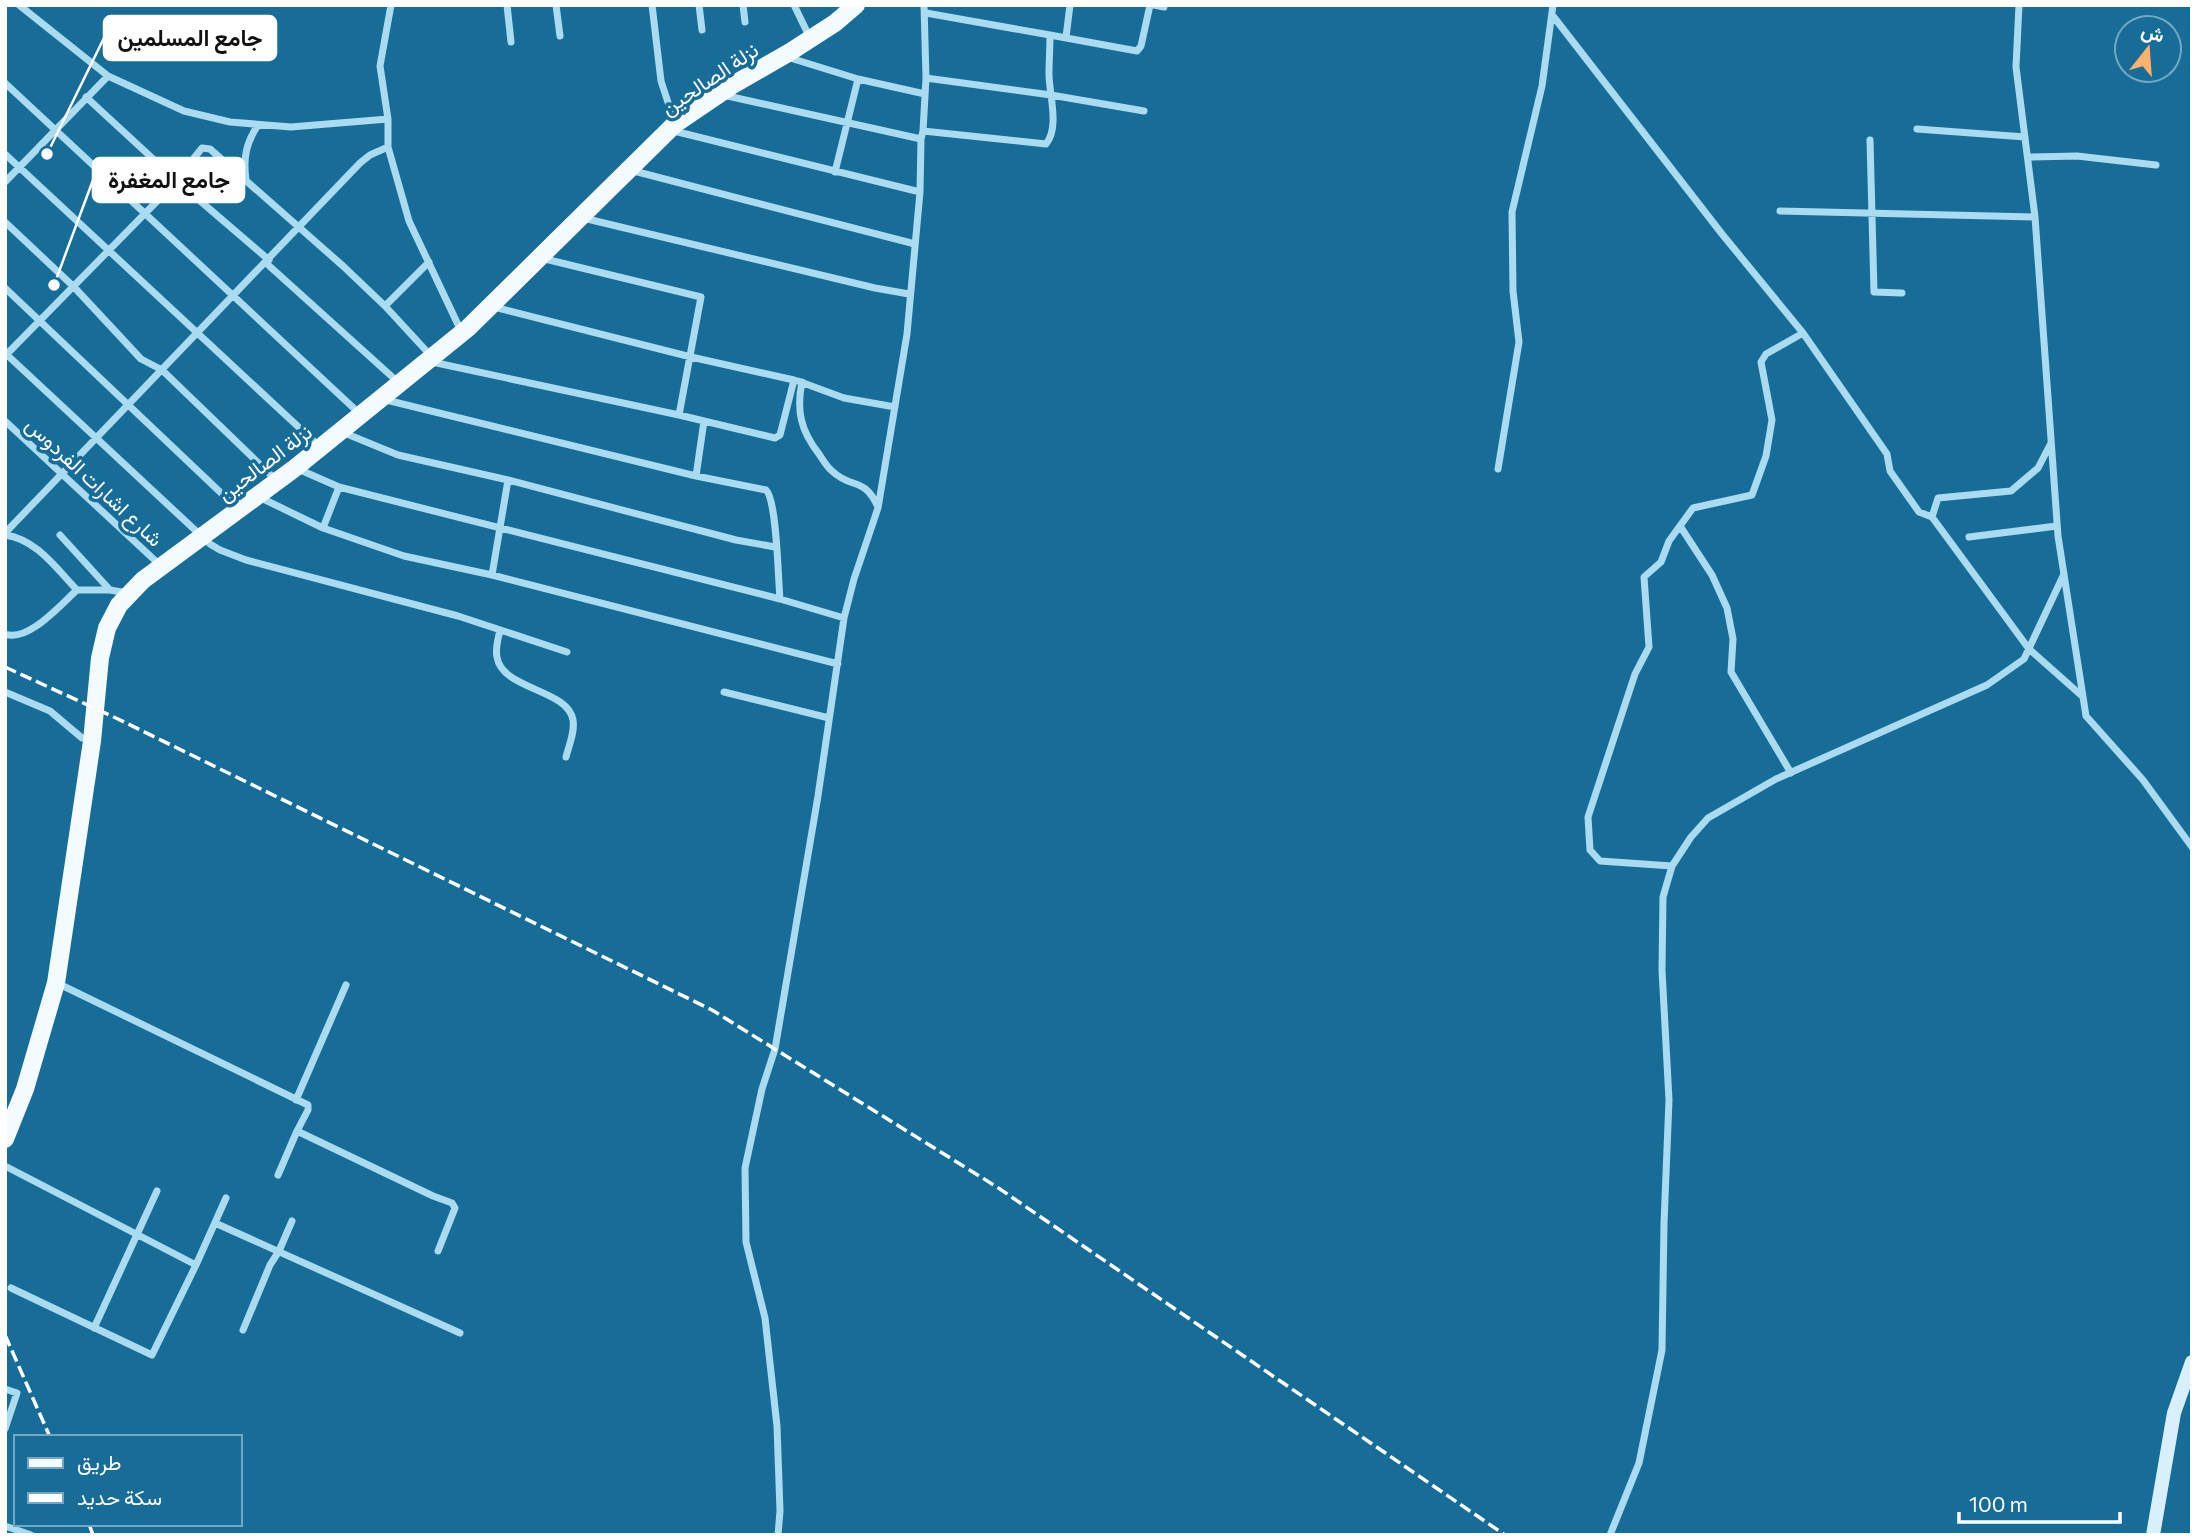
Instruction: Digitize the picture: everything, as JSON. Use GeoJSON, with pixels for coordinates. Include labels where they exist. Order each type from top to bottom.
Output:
{"type":"FeatureCollection","features":[{"type":"Feature","properties":{"kind":"main road","name":"نزلة الصالحين"},"geometry":{"type":"LineString","coordinates":[[5,1139],[25,1089],[56,983],[92,741],[100,658],[107,628],[119,605],[162,566],[295,468],[462,333],[673,127],[719,94],[811,39],[856,5]]}},
{"type":"Feature","properties":{"kind":"street"},"geometry":{"type":"LineString","coordinates":[[19,5],[108,76],[184,111],[230,122],[291,127],[388,119]]}},
{"type":"Feature","properties":{"kind":"street"},"geometry":{"type":"LineString","coordinates":[[391,5],[380,66],[388,119],[388,147],[409,220],[462,333]]}},
{"type":"Feature","properties":{"kind":"street"},"geometry":{"type":"LineString","coordinates":[[507,5],[511,42]]}},
{"type":"Feature","properties":{"kind":"street"},"geometry":{"type":"LineString","coordinates":[[556,5],[560,36]]}},
{"type":"Feature","properties":{"kind":"street"},"geometry":{"type":"LineString","coordinates":[[652,5],[661,81],[673,127],[835,172],[920,192]]}},
{"type":"Feature","properties":{"kind":"street"},"geometry":{"type":"LineString","coordinates":[[699,5],[702,30]]}},
{"type":"Feature","properties":{"kind":"street"},"geometry":{"type":"LineString","coordinates":[[743,5],[745,22]]}},
{"type":"Feature","properties":{"kind":"street"},"geometry":{"type":"LineString","coordinates":[[794,5],[811,39]]}},
{"type":"Feature","properties":{"kind":"street"},"geometry":{"type":"LineString","coordinates":[[1066,37],[1070,5]]}},
{"type":"Feature","properties":{"kind":"street"},"geometry":{"type":"LineString","coordinates":[[778,1535],[780,1511],[777,1426],[765,1318],[746,1242],[745,1168],[762,1089],[775,1049],[818,796],[844,618],[878,508],[907,334],[920,192],[926,78],[925,9],[1138,51],[1142,46],[1152,5],[1164,7]]}},
{"type":"Feature","properties":{"kind":"street"},"geometry":{"type":"LineString","coordinates":[[1498,469],[1519,342],[1513,292],[1511,212],[1542,86],[1553,5]]}},
{"type":"Feature","properties":{"kind":"street"},"geometry":{"type":"LineString","coordinates":[[2019,5],[2016,68],[2035,217],[2057,526],[2086,716],[2143,780],[2192,847]]}},
{"type":"Feature","properties":{"kind":"street"},"geometry":{"type":"LineString","coordinates":[[1553,16],[1722,234],[1803,333],[1887,454],[1890,471],[1919,512],[1932,517],[2029,649],[2083,696]]}},
{"type":"Feature","properties":{"kind":"street"},"geometry":{"type":"LineString","coordinates":[[923,131],[1046,144],[1050,137],[1050,35]]}},
{"type":"Feature","properties":{"kind":"street"},"geometry":{"type":"LineString","coordinates":[[783,56],[858,79],[925,94]]}},
{"type":"Feature","properties":{"kind":"street"},"geometry":{"type":"LineString","coordinates":[[5,182],[108,76]]}},
{"type":"Feature","properties":{"kind":"street"},"geometry":{"type":"LineString","coordinates":[[926,78],[1144,111]]}},
{"type":"Feature","properties":{"kind":"street"},"geometry":{"type":"LineString","coordinates":[[835,172],[858,79]]}},
{"type":"Feature","properties":{"kind":"street"},"geometry":{"type":"LineString","coordinates":[[5,83],[361,415]]}},
{"type":"Feature","properties":{"kind":"street"},"geometry":{"type":"LineString","coordinates":[[719,94],[921,139]]}},
{"type":"Feature","properties":{"kind":"street"},"geometry":{"type":"LineString","coordinates":[[86,97],[400,384]]}},
{"type":"Feature","properties":{"kind":"street"},"geometry":{"type":"LineString","coordinates":[[246,180],[243,163],[246,149],[258,125]]}},
{"type":"Feature","properties":{"kind":"street"},"geometry":{"type":"LineString","coordinates":[[1917,128],[2025,137]]}},
{"type":"Feature","properties":{"kind":"street"},"geometry":{"type":"LineString","coordinates":[[1870,140],[1874,292],[1902,293]]}},
{"type":"Feature","properties":{"kind":"street"},"geometry":{"type":"LineString","coordinates":[[5,534],[360,163],[388,147]]}},
{"type":"Feature","properties":{"kind":"street"},"geometry":{"type":"LineString","coordinates":[[567,652],[410,603],[246,560],[219,550],[6,355],[177,181],[202,148],[210,149],[246,180],[385,306],[430,359],[778,437],[798,381]]}},
{"type":"Feature","properties":{"kind":"street"},"geometry":{"type":"LineString","coordinates":[[5,155],[321,447]]}},
{"type":"Feature","properties":{"kind":"street"},"geometry":{"type":"LineString","coordinates":[[2028,157],[2077,156],[2155,165]]}},
{"type":"Feature","properties":{"kind":"street"},"geometry":{"type":"LineString","coordinates":[[629,170],[915,244]]}},
{"type":"Feature","properties":{"kind":"street"},"geometry":{"type":"LineString","coordinates":[[1780,211],[2035,217]]}},
{"type":"Feature","properties":{"kind":"street"},"geometry":{"type":"LineString","coordinates":[[582,218],[909,294]]}},
{"type":"Feature","properties":{"kind":"street"},"geometry":{"type":"LineString","coordinates":[[5,222],[74,287],[141,359],[162,370],[277,481]]}},
{"type":"Feature","properties":{"kind":"street"},"geometry":{"type":"LineString","coordinates":[[541,258],[697,294],[702,300],[679,415]]}},
{"type":"Feature","properties":{"kind":"street"},"geometry":{"type":"LineString","coordinates":[[385,306],[429,262]]}},
{"type":"Feature","properties":{"kind":"street"},"geometry":{"type":"LineString","coordinates":[[5,288],[238,509]]}},
{"type":"Feature","properties":{"kind":"street"},"geometry":{"type":"LineString","coordinates":[[492,306],[691,357],[798,381],[844,398],[895,407]]}},
{"type":"Feature","properties":{"kind":"street"},"geometry":{"type":"LineString","coordinates":[[1672,866],[1600,861],[1590,850],[1588,817],[1636,674],[1649,647],[1644,577],[1661,562],[1669,541],[1693,508],[1752,495],[1766,456],[1772,420],[1761,362],[1766,354],[1803,333]]}},
{"type":"Feature","properties":{"kind":"street"},"geometry":{"type":"LineString","coordinates":[[798,381],[799,417],[806,438],[833,472],[864,486],[871,493],[878,508]]}},
{"type":"Feature","properties":{"kind":"street"},"geometry":{"type":"LineString","coordinates":[[381,399],[769,492],[776,518],[775,547],[780,599]]}},
{"type":"Feature","properties":{"kind":"street","name":"شارع اشارات الفردوس"},"geometry":{"type":"LineString","coordinates":[[5,421],[162,566]]}},
{"type":"Feature","properties":{"kind":"street"},"geometry":{"type":"LineString","coordinates":[[696,476],[704,421]]}},
{"type":"Feature","properties":{"kind":"street"},"geometry":{"type":"LineString","coordinates":[[341,431],[398,455],[508,480],[736,540],[775,547]]}},
{"type":"Feature","properties":{"kind":"street"},"geometry":{"type":"LineString","coordinates":[[1932,517],[1938,498],[2011,491],[2038,468],[2051,442]]}},
{"type":"Feature","properties":{"kind":"street"},"geometry":{"type":"LineString","coordinates":[[295,468],[338,487],[780,599],[844,618]]}},
{"type":"Feature","properties":{"kind":"street"},"geometry":{"type":"LineString","coordinates":[[492,575],[508,480]]}},
{"type":"Feature","properties":{"kind":"street"},"geometry":{"type":"LineString","coordinates":[[323,528],[338,487]]}},
{"type":"Feature","properties":{"kind":"street"},"geometry":{"type":"LineString","coordinates":[[257,496],[323,528],[404,556],[492,575],[838,664]]}},
{"type":"Feature","properties":{"kind":"street"},"geometry":{"type":"LineString","coordinates":[[1680,526],[1712,575],[1727,608],[1733,639],[1731,672],[1791,773]]}},
{"type":"Feature","properties":{"kind":"street"},"geometry":{"type":"LineString","coordinates":[[1969,537],[2057,526]]}},
{"type":"Feature","properties":{"kind":"street"},"geometry":{"type":"LineString","coordinates":[[5,534],[21,537],[36,548],[77,590]]}},
{"type":"Feature","properties":{"kind":"street"},"geometry":{"type":"LineString","coordinates":[[60,535],[110,590]]}},
{"type":"Feature","properties":{"kind":"street"},"geometry":{"type":"LineString","coordinates":[[1610,1535],[1639,1463],[1662,1350],[1670,1100],[1661,970],[1663,897],[1672,866],[1691,837],[1708,818],[1791,773],[1987,685],[2024,659],[2064,574]]}},
{"type":"Feature","properties":{"kind":"street"},"geometry":{"type":"LineString","coordinates":[[5,634],[11,637],[27,633],[77,590],[110,590],[131,594]]}},
{"type":"Feature","properties":{"kind":"street"},"geometry":{"type":"LineString","coordinates":[[500,631],[496,656],[502,670],[563,704],[573,716],[574,729],[566,757]]}},
{"type":"Feature","properties":{"kind":"street"},"geometry":{"type":"LineString","coordinates":[[5,692],[50,711],[82,738],[92,741]]}},
{"type":"Feature","properties":{"kind":"street"},"geometry":{"type":"LineString","coordinates":[[724,692],[829,718]]}},
{"type":"Feature","properties":{"kind":"street"},"geometry":{"type":"LineString","coordinates":[[56,983],[308,1105],[278,1175]]}},
{"type":"Feature","properties":{"kind":"street"},"geometry":{"type":"LineString","coordinates":[[296,1100],[346,985]]}},
{"type":"Feature","properties":{"kind":"street"},"geometry":{"type":"LineString","coordinates":[[297,1131],[454,1205],[438,1251]]}},
{"type":"Feature","properties":{"kind":"street"},"geometry":{"type":"LineString","coordinates":[[5,1166],[197,1265]]}},
{"type":"Feature","properties":{"kind":"street"},"geometry":{"type":"LineString","coordinates":[[94,1328],[157,1191]]}},
{"type":"Feature","properties":{"kind":"street"},"geometry":{"type":"LineString","coordinates":[[11,1288],[152,1355],[197,1265],[226,1198]]}},
{"type":"Feature","properties":{"kind":"street"},"geometry":{"type":"LineString","coordinates":[[243,1330],[292,1221]]}},
{"type":"Feature","properties":{"kind":"street"},"geometry":{"type":"LineString","coordinates":[[215,1223],[460,1333]]}},
{"type":"Feature","properties":{"kind":"street"},"geometry":{"type":"LineString","coordinates":[[2153,1535],[2174,1413],[2192,1363]]}},
{"type":"Feature","properties":{"kind":"street"},"geometry":{"type":"LineString","coordinates":[[5,1389],[17,1393],[5,1427]]}},
{"type":"Feature","properties":{"kind":"street"},"geometry":{"type":"LineString","coordinates":[[5,1526],[31,1535]]}},
{"type":"Feature","properties":{"kind":"railway"},"geometry":{"type":"LineString","coordinates":[[5,667],[118,719],[712,1010],[997,1187],[1505,1535]]}},
{"type":"Feature","properties":{"kind":"railway"},"geometry":{"type":"LineString","coordinates":[[5,1335],[49,1435]]}},
{"type":"Feature","properties":{"kind":"railway"},"geometry":{"type":"LineString","coordinates":[[90,1526],[93,1535]]}},
{"type":"Feature","properties":{"kind":"place","name":"جامع المسلمين"},"geometry":{"type":"Point","coordinates":[47,154]}},
{"type":"Feature","properties":{"kind":"place","name":"جامع المغفرة"},"geometry":{"type":"Point","coordinates":[54,285]}}]}
